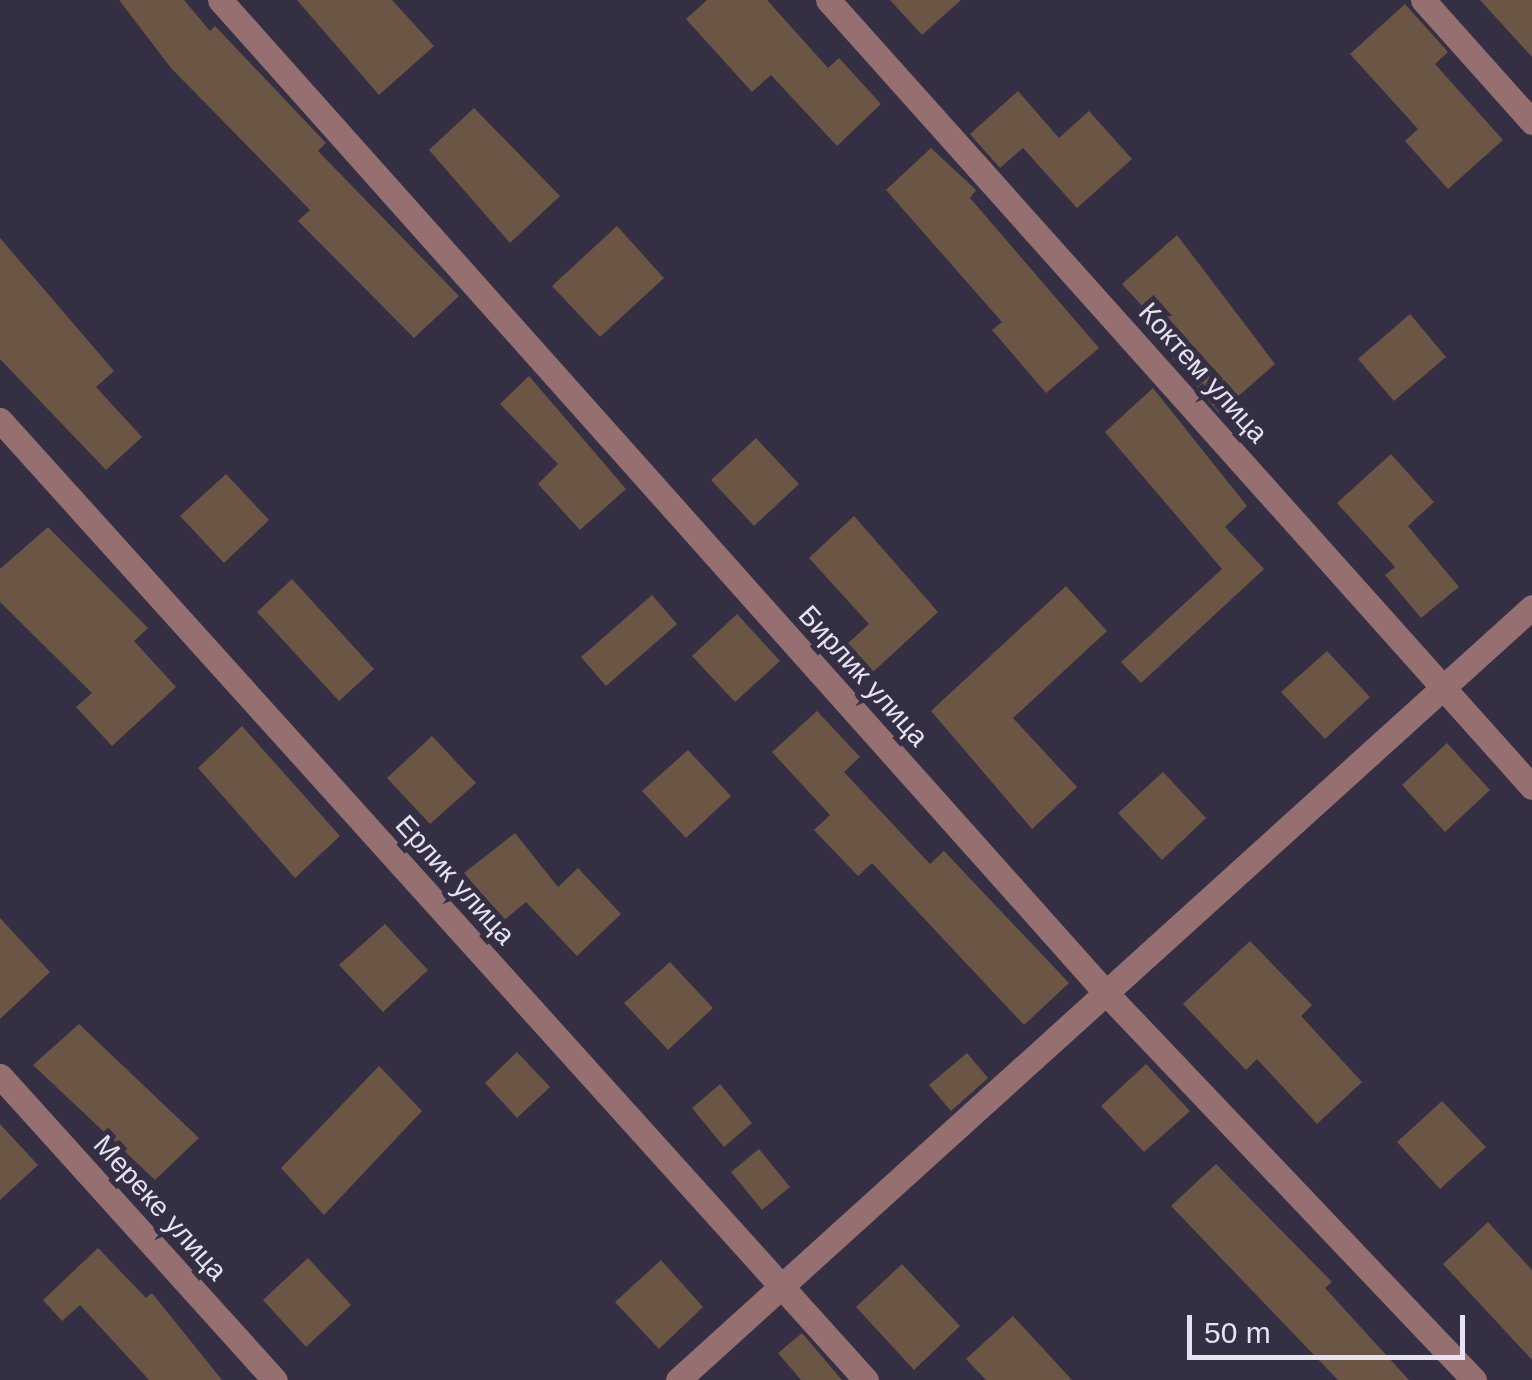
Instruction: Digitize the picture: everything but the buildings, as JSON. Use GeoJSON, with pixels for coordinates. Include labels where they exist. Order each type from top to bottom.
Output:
{"type":"FeatureCollection","features":[{"type":"Feature","properties":{"kind":"street","name":"Бирлик улица"},"geometry":{"type":"LineString","coordinates":[[220,0],[1106,993],[1474,1380]]}},
{"type":"Feature","properties":{"kind":"street","name":"Коктем улица"},"geometry":{"type":"LineString","coordinates":[[828,0],[1532,787]]}},
{"type":"Feature","properties":{"kind":"street"},"geometry":{"type":"LineString","coordinates":[[1423,0],[1532,122]]}},
{"type":"Feature","properties":{"kind":"street","name":"Ерлик улица"},"geometry":{"type":"LineString","coordinates":[[0,420],[866,1380]]}},
{"type":"Feature","properties":{"kind":"street"},"geometry":{"type":"LineString","coordinates":[[678,1380],[1532,608]]}},
{"type":"Feature","properties":{"kind":"street","name":"Мереке улица"},"geometry":{"type":"LineString","coordinates":[[0,1076],[276,1380]]}}]}
